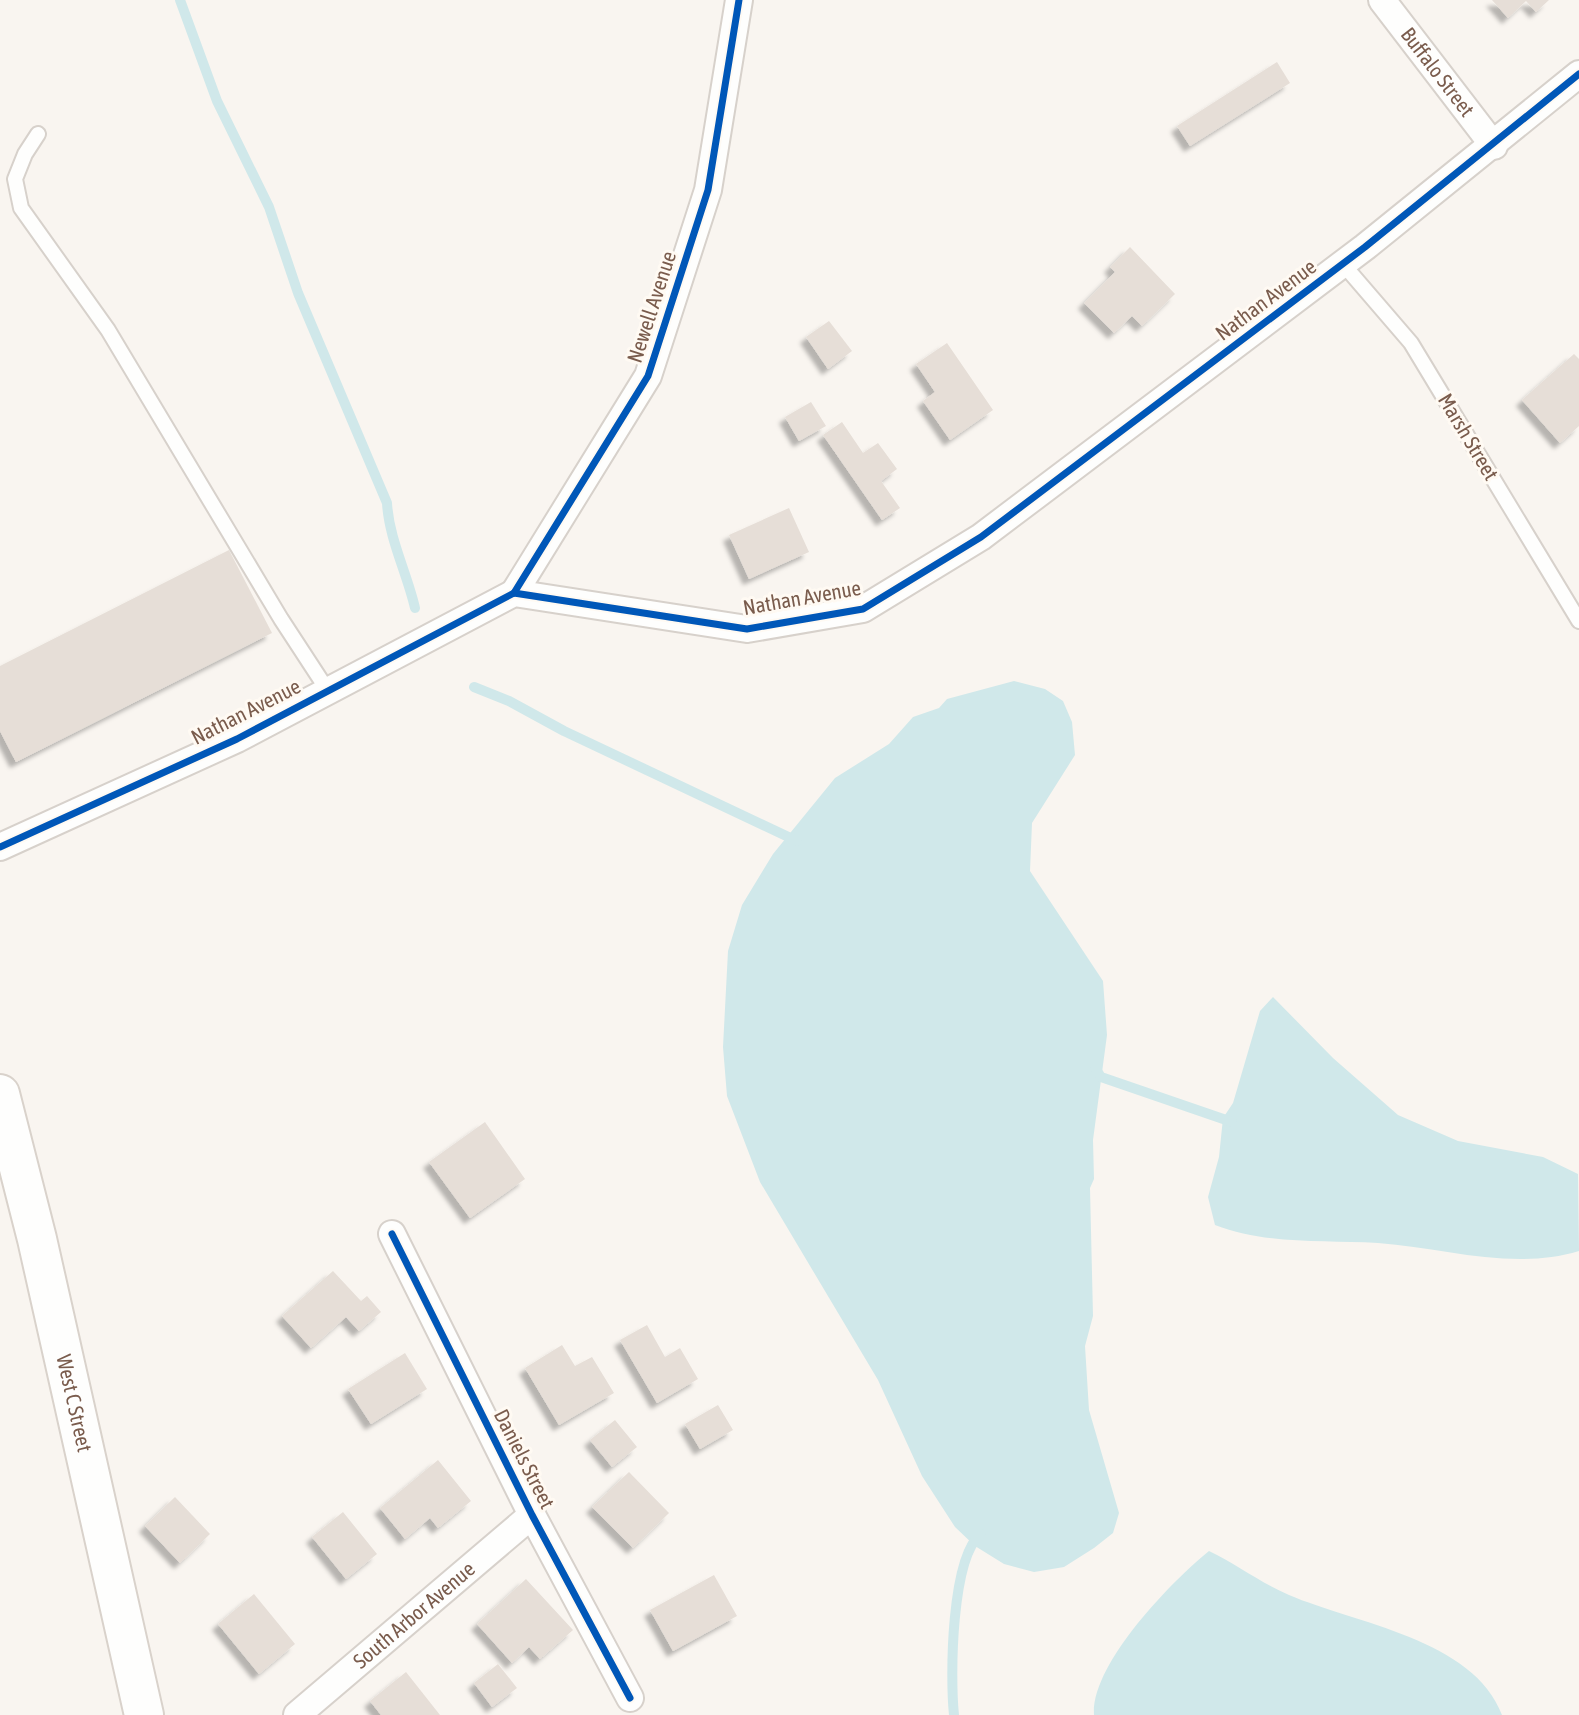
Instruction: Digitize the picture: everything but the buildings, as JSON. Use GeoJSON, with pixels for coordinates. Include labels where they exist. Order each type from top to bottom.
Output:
{"type":"FeatureCollection","features":[{"type":"Feature","properties":{"kind":"main road","name":"West C Street"},"geometry":{"type":"LineString","coordinates":[[0,1094],[37,1239],[144,1715]]}},
{"type":"Feature","properties":{"kind":"street","name":"Newell Avenue"},"geometry":{"type":"LineString","coordinates":[[514,593],[648,376],[708,190],[740,0]]}},
{"type":"Feature","properties":{"kind":"street","name":"Buffalo Street"},"geometry":{"type":"LineString","coordinates":[[1382,0],[1494,146]]}},
{"type":"Feature","properties":{"kind":"street","name":"Nathan Avenue"},"geometry":{"type":"LineString","coordinates":[[0,847],[237,739],[514,593],[747,629],[863,609],[981,537],[1343,264],[1494,146],[1579,74]]}},
{"type":"Feature","properties":{"kind":"street","name":"Daniels Street"},"geometry":{"type":"LineString","coordinates":[[392,1234],[533,1515],[630,1698]]}},
{"type":"Feature","properties":{"kind":"street","name":"South Arbor Avenue"},"geometry":{"type":"LineString","coordinates":[[297,1715],[533,1515]]}},
{"type":"Feature","properties":{"kind":"lane"},"geometry":{"type":"LineString","coordinates":[[38,134],[25,154],[15,179],[21,208],[108,330],[281,619],[328,691]]}},
{"type":"Feature","properties":{"kind":"lane","name":"Marsh Street"},"geometry":{"type":"LineString","coordinates":[[1343,264],[1411,343],[1579,621]]}},
{"type":"Feature","properties":{"kind":"water"},"geometry":{"type":"Polygon","coordinates":[[[1014,681],[1045,689],[1063,701],[1072,722],[1075,755],[1032,823],[1030,871],[1103,981],[1107,1035],[1093,1140],[1094,1179],[1090,1188],[1093,1316],[1085,1346],[1089,1410],[1119,1513],[1113,1533],[1094,1548],[1064,1567],[1034,1572],[1004,1564],[975,1546],[955,1527],[922,1476],[878,1380],[760,1182],[727,1096],[723,1047],[728,951],[742,905],[773,854],[835,778],[889,744],[913,717],[939,708],[947,699],[1014,681]]]}},
{"type":"Feature","properties":{"kind":"water"},"geometry":{"type":"Polygon","coordinates":[[[1273,997],[1333,1058],[1398,1115],[1458,1141],[1543,1157],[1578,1174],[1579,1251],[1554,1257],[1504,1259],[1378,1243],[1275,1239],[1215,1225],[1208,1197],[1219,1157],[1223,1118],[1233,1103],[1260,1011],[1273,997]]]}},
{"type":"Feature","properties":{"kind":"water"},"geometry":{"type":"Polygon","coordinates":[[[1209,1551],[1289,1595],[1378,1625],[1439,1651],[1466,1668],[1487,1689],[1502,1715],[1094,1715],[1105,1672],[1119,1649],[1155,1603],[1209,1551]]]}},
{"type":"Feature","properties":{"kind":"waterway"},"geometry":{"type":"LineString","coordinates":[[180,0],[217,101],[269,207],[298,293],[387,503],[391,530],[415,608]]}},
{"type":"Feature","properties":{"kind":"waterway"},"geometry":{"type":"LineString","coordinates":[[474,687],[509,701],[564,731],[797,841]]}},
{"type":"Feature","properties":{"kind":"waterway"},"geometry":{"type":"LineString","coordinates":[[1095,1068],[1101,1077],[1232,1122]]}},
{"type":"Feature","properties":{"kind":"waterway"},"geometry":{"type":"LineString","coordinates":[[954,1715],[952,1674],[958,1591],[971,1547],[981,1534]]}},
{"type":"Feature","properties":{"kind":"cycle path"},"geometry":{"type":"LineString","coordinates":[[514,593],[648,376],[708,190],[739,0]]}},
{"type":"Feature","properties":{"kind":"cycle path"},"geometry":{"type":"LineString","coordinates":[[0,847],[237,739],[514,593],[747,629],[863,609],[981,537],[1365,247],[1579,74]]}},
{"type":"Feature","properties":{"kind":"cycle path"},"geometry":{"type":"LineString","coordinates":[[392,1234],[532,1515],[630,1698]]}}]}
